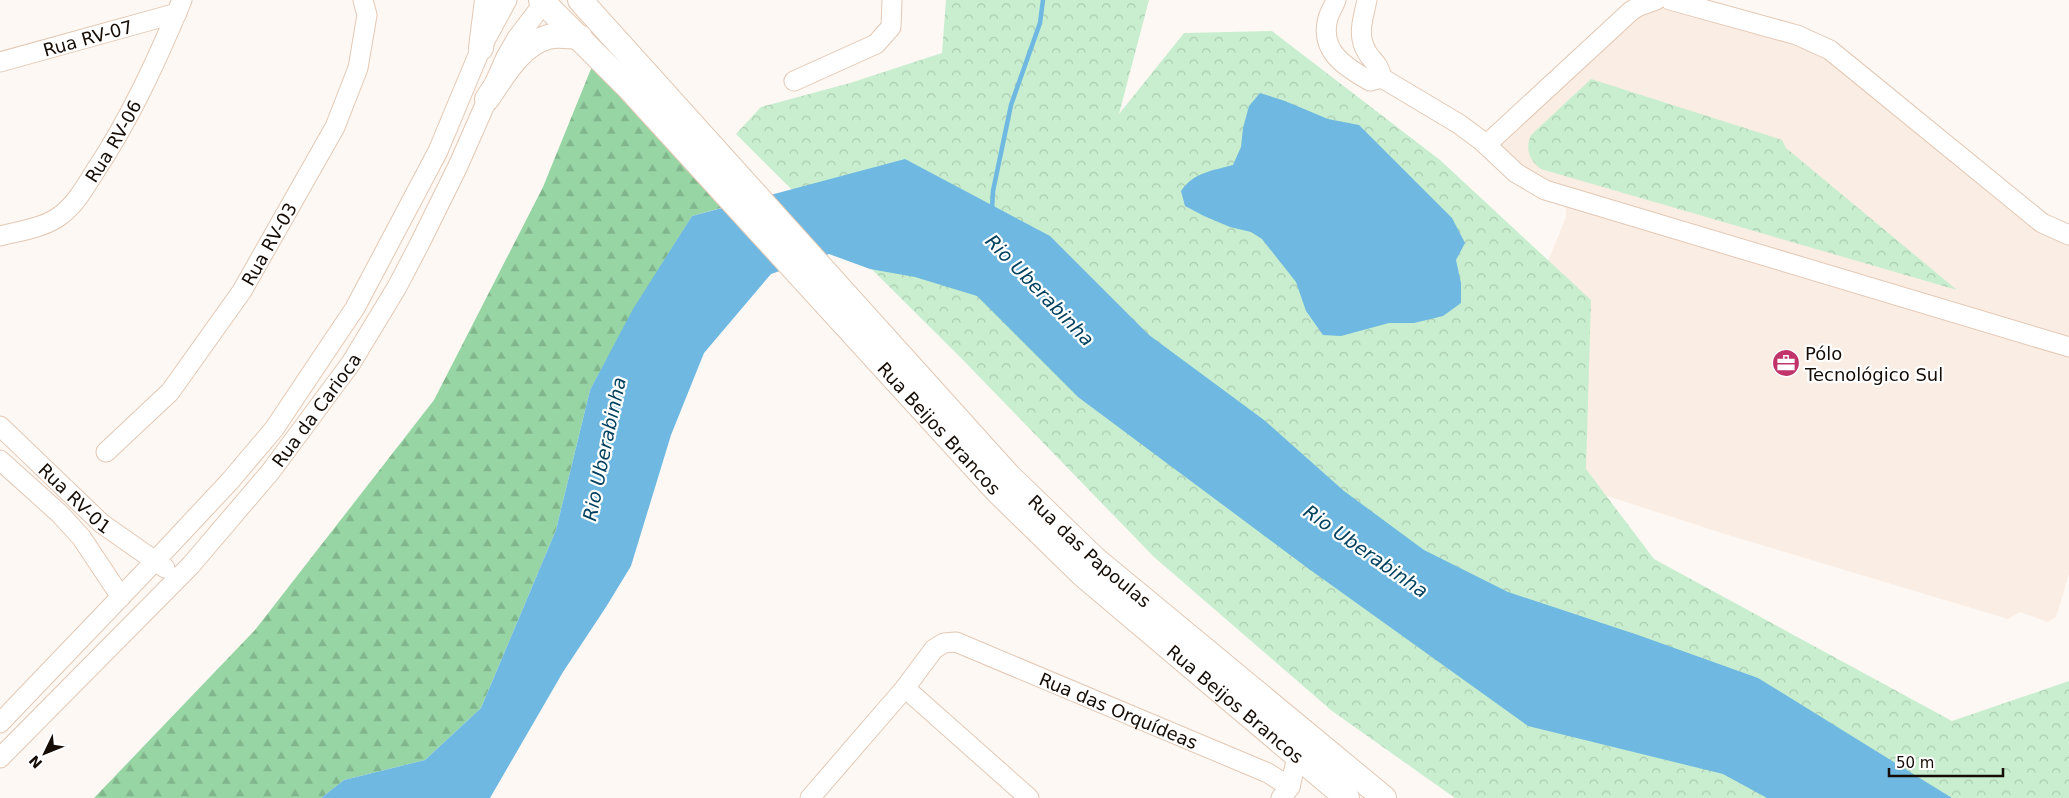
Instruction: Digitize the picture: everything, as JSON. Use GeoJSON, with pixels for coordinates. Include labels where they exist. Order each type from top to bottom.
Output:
{"type":"FeatureCollection","features":[{"type":"Feature","properties":{"kind":"main road"},"geometry":{"type":"LineString","coordinates":[[481,48],[487,0]]}},
{"type":"Feature","properties":{"kind":"main road"},"geometry":{"type":"LineString","coordinates":[[580,0],[593,9],[708,143],[818,280]]}},
{"type":"Feature","properties":{"kind":"main road"},"geometry":{"type":"LineString","coordinates":[[544,1],[580,37],[702,170],[818,280]]}},
{"type":"Feature","properties":{"kind":"main road"},"geometry":{"type":"LineString","coordinates":[[486,99],[520,53],[536,41],[550,36],[580,37]]}},
{"type":"Feature","properties":{"kind":"main road","name":"Rua Beijos Brancos"},"geometry":{"type":"LineString","coordinates":[[818,280],[996,491],[1082,574],[1347,798]]}},
{"type":"Feature","properties":{"kind":"main road","name":"Rua das Papoulas"},"geometry":{"type":"LineString","coordinates":[[818,280],[1009,476],[1095,560],[1384,798]]}},
{"type":"Feature","properties":{"kind":"street","name":"Rua RV-03"},"geometry":{"type":"LineString","coordinates":[[106,452],[170,392],[242,290],[266,248],[334,127],[358,68],[367,15],[363,0]]}},
{"type":"Feature","properties":{"kind":"street","name":"Rua da Carioca"},"geometry":{"type":"LineString","coordinates":[[0,723],[230,481],[274,430],[355,308],[438,151],[481,48],[508,0]]}},
{"type":"Feature","properties":{"kind":"street"},"geometry":{"type":"LineString","coordinates":[[794,81],[876,44],[891,27],[892,0]]}},
{"type":"Feature","properties":{"kind":"street"},"geometry":{"type":"LineString","coordinates":[[1336,0],[1328,19],[1327,36],[1329,45],[1339,62],[1370,80],[1382,78],[1459,124],[1486,145],[1516,173],[1545,190],[2069,347]]}},
{"type":"Feature","properties":{"kind":"street"},"geometry":{"type":"LineString","coordinates":[[1367,0],[1362,18],[1361,35],[1367,52],[1379,66],[1382,78]]}},
{"type":"Feature","properties":{"kind":"street"},"geometry":{"type":"LineString","coordinates":[[1486,145],[1631,11],[1656,0]]}},
{"type":"Feature","properties":{"kind":"street"},"geometry":{"type":"LineString","coordinates":[[1670,0],[1797,35],[1830,50],[2042,223],[2069,235]]}},
{"type":"Feature","properties":{"kind":"street","name":"Rua da Carioca"},"geometry":{"type":"LineString","coordinates":[[0,758],[178,578],[271,471],[351,364],[384,310],[419,245],[462,157],[486,99],[517,38],[544,1]]}},
{"type":"Feature","properties":{"kind":"street","name":"Rua RV-07"},"geometry":{"type":"LineString","coordinates":[[0,62],[179,7]]}},
{"type":"Feature","properties":{"kind":"street","name":"Rua RV-06"},"geometry":{"type":"LineString","coordinates":[[0,236],[39,226],[61,215],[82,192],[105,157],[152,71],[179,7]]}},
{"type":"Feature","properties":{"kind":"street","name":"Rua RV-01"},"geometry":{"type":"LineString","coordinates":[[0,426],[101,523],[156,560],[178,578]]}},
{"type":"Feature","properties":{"kind":"street","name":"Rua RV-01"},"geometry":{"type":"LineString","coordinates":[[0,460],[60,514],[81,537],[121,597]]}},
{"type":"Feature","properties":{"kind":"street","name":"Rua das Orquídeas"},"geometry":{"type":"LineString","coordinates":[[905,688],[934,649],[944,643],[956,642],[1268,773],[1285,792],[1297,757]]}},
{"type":"Feature","properties":{"kind":"street"},"geometry":{"type":"LineString","coordinates":[[810,798],[905,688],[1028,798]]}},
{"type":"Feature","properties":{"kind":"street"},"geometry":{"type":"LineString","coordinates":[[31,692],[49,710]]}},
{"type":"Feature","properties":{"kind":"shaded area","name":"Pólo Tecnológico Sul"},"geometry":{"type":"Polygon","coordinates":[[[1649,2],[1797,35],[2069,235],[2069,574],[2056,617],[2048,622],[2020,612],[2008,619],[1728,535],[1527,470],[1540,281],[1566,217],[1566,197],[1493,151],[1649,2]]]}},
{"type":"Feature","properties":{"kind":"green space"},"geometry":{"type":"Polygon","coordinates":[[[946,0],[1149,0],[1119,114],[1184,33],[1272,31],[1440,160],[1591,300],[1586,469],[1654,559],[1952,721],[2069,681],[2069,798],[1455,798],[1332,711],[1154,557],[963,360],[736,134],[761,107],[850,83],[942,53],[946,0]]]}},
{"type":"Feature","properties":{"kind":"green space"},"geometry":{"type":"Polygon","coordinates":[[[593,64],[721,208],[692,216],[634,309],[590,390],[556,530],[481,708],[425,760],[344,780],[321,798],[94,798],[255,630],[434,400],[543,187],[593,64]]]}},
{"type":"Feature","properties":{"kind":"green space"},"geometry":{"type":"Polygon","coordinates":[[[1591,79],[1782,140],[1786,148],[1957,290],[1541,169],[1529,154],[1528,145],[1531,135],[1591,79]]]}},
{"type":"Feature","properties":{"kind":"water"},"geometry":{"type":"Polygon","coordinates":[[[1260,93],[1328,119],[1359,125],[1452,218],[1465,243],[1456,260],[1461,283],[1461,303],[1443,316],[1414,323],[1389,323],[1341,336],[1323,335],[1306,311],[1296,282],[1262,239],[1251,232],[1230,227],[1185,206],[1181,191],[1186,185],[1204,173],[1233,165],[1241,147],[1243,128],[1249,106],[1260,93]]]}},
{"type":"Feature","properties":{"kind":"water","name":"Rio Uberabinha"},"geometry":{"type":"Polygon","coordinates":[[[905,159],[1050,236],[1149,335],[1264,420],[1344,491],[1424,550],[1508,592],[1638,635],[1758,678],[1952,798],[1767,798],[1723,774],[1528,726],[1309,569],[1078,397],[977,296],[915,277],[870,269],[829,254],[771,274],[704,353],[671,435],[631,566],[563,672],[490,798],[321,798],[344,780],[425,760],[481,708],[556,530],[590,390],[633,309],[692,216],[905,159]]]}},
{"type":"Feature","properties":{"kind":"waterway"},"geometry":{"type":"LineString","coordinates":[[992,210],[993,191],[1011,105],[1040,23],[1043,0]]}},
{"type":"Feature","properties":{"kind":"place","name":"Pólo Tecnológico Sul"},"geometry":{"type":"Point","coordinates":[1786,363]}}]}
